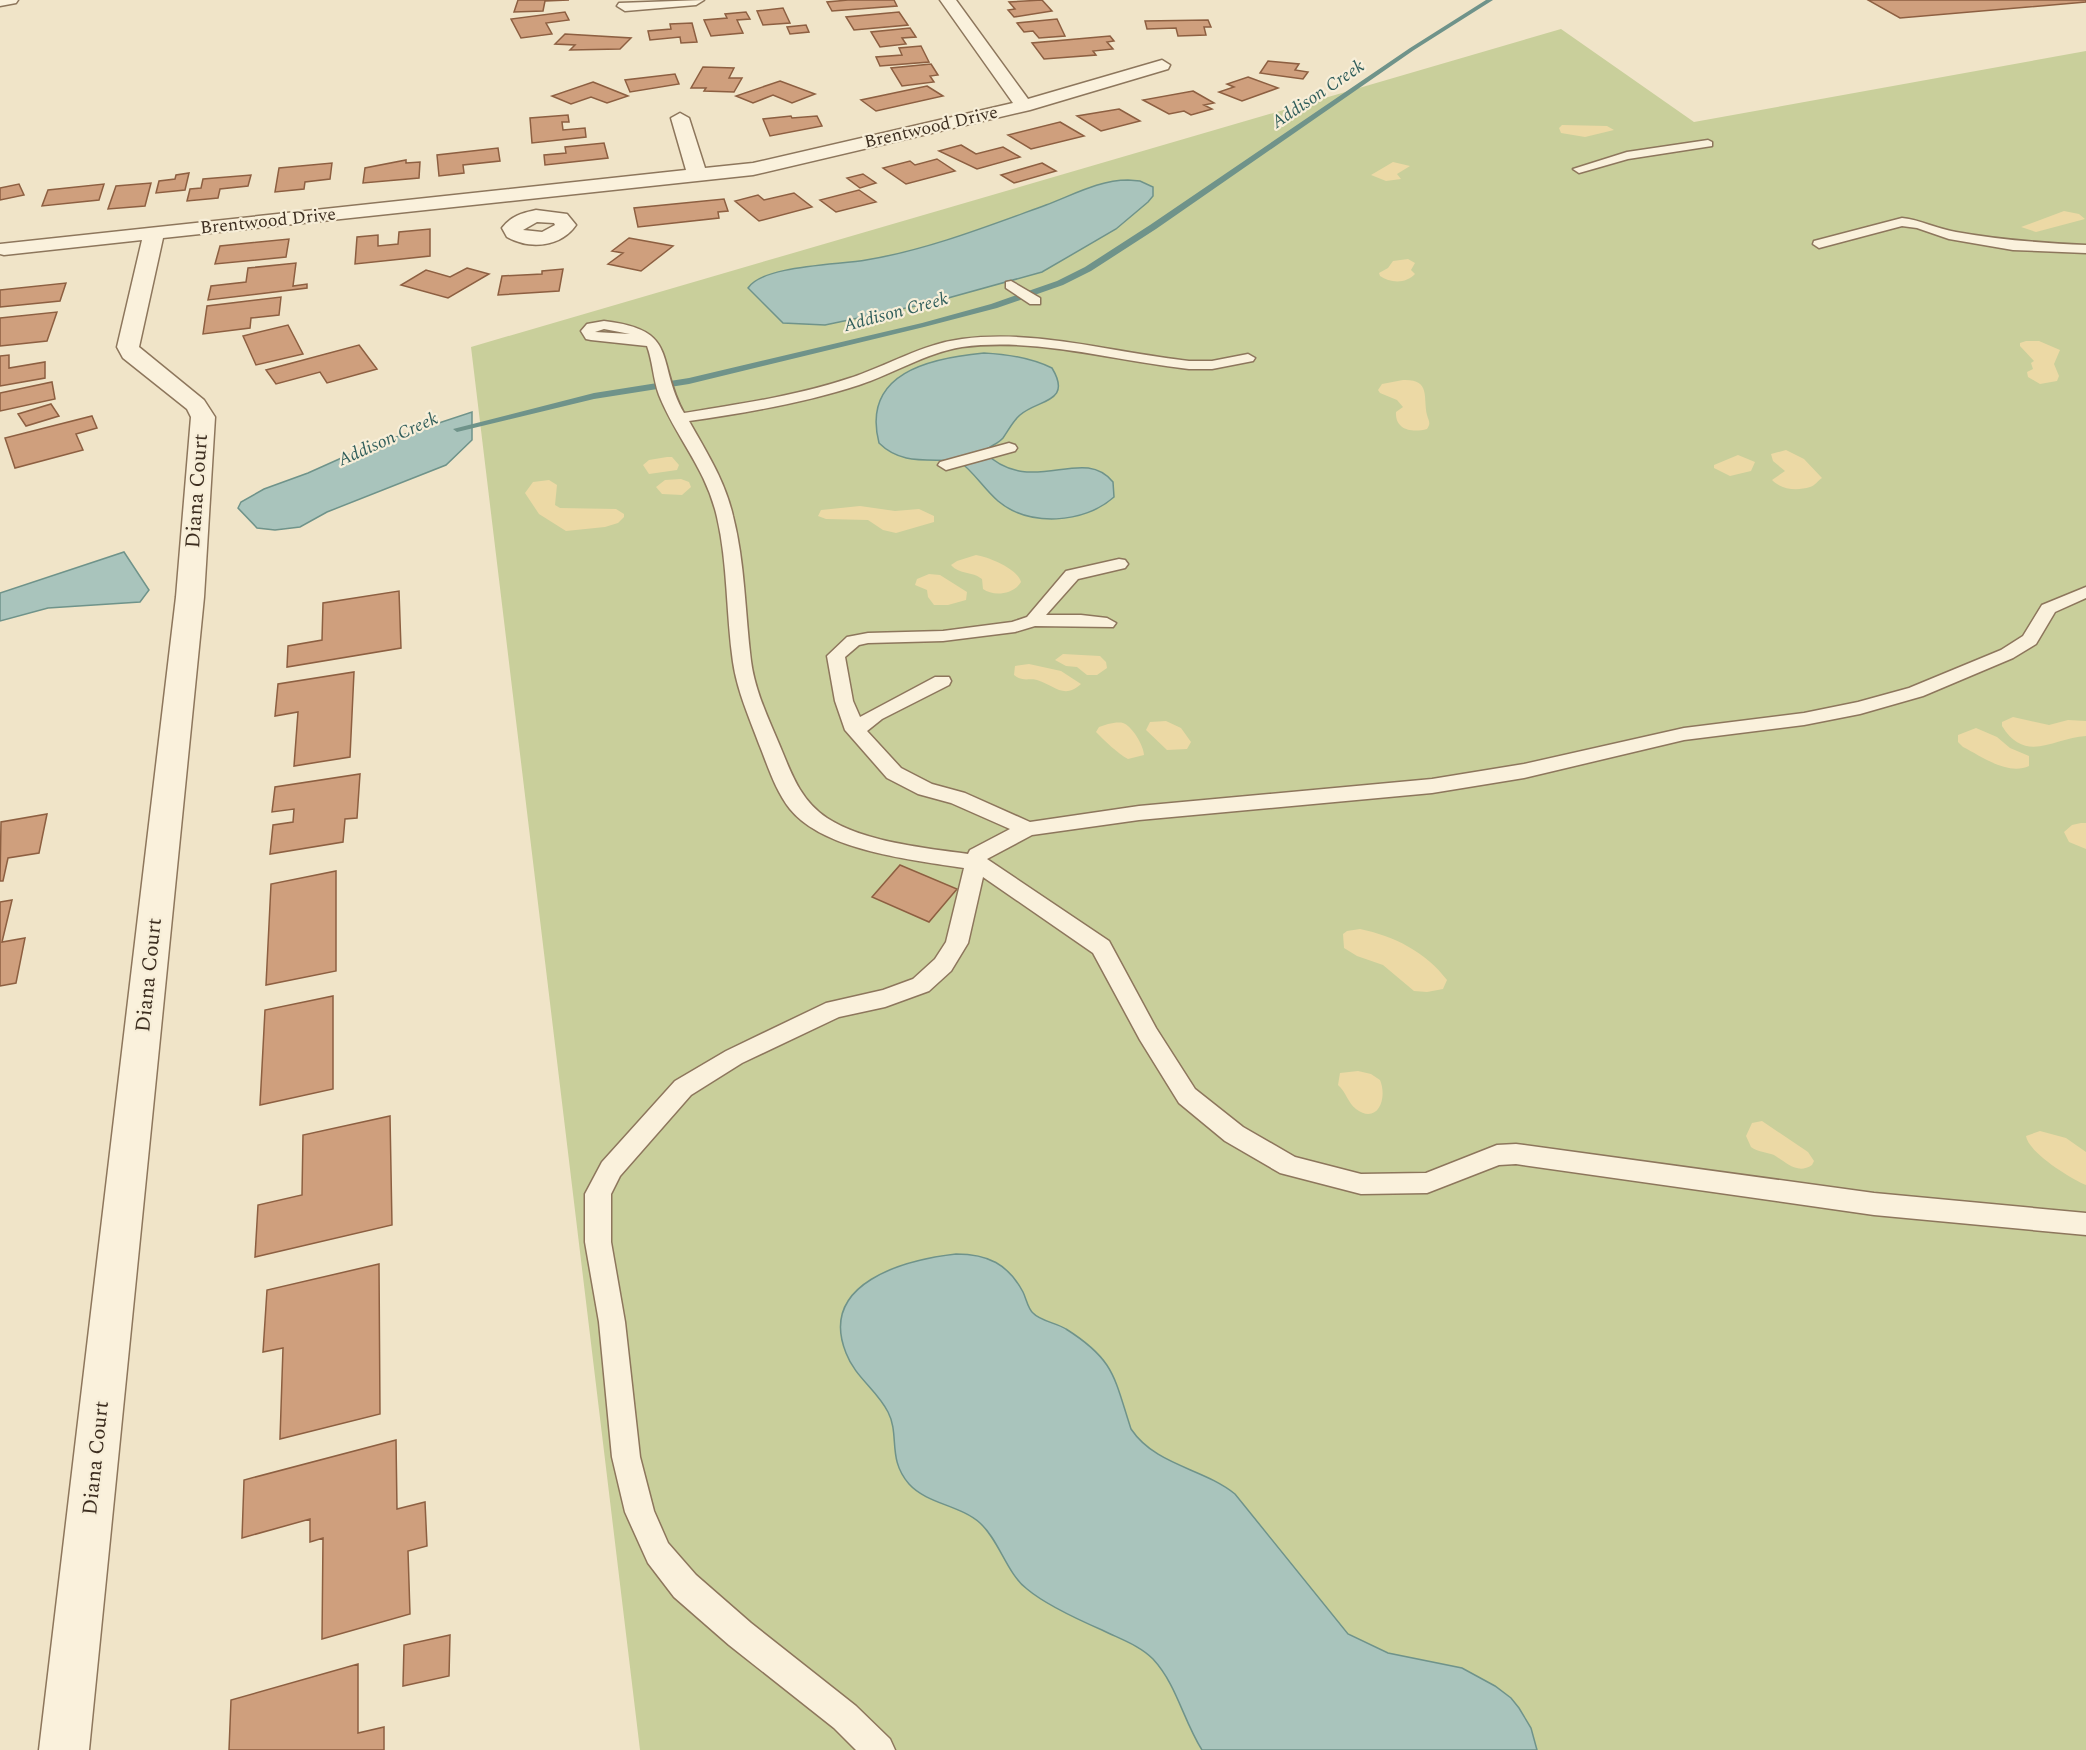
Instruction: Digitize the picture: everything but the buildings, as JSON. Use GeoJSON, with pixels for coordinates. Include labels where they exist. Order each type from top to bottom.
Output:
{"type":"FeatureCollection","features":[{"type":"Feature","properties":{"kind":"street"},"geometry":{"type":"LineString","coordinates":[[0,1],[10,0]]}},
{"type":"Feature","properties":{"kind":"street"},"geometry":{"type":"LineString","coordinates":[[625,6],[696,0]]}},
{"type":"Feature","properties":{"kind":"street"},"geometry":{"type":"LineString","coordinates":[[948,0],[1024,106]]}},
{"type":"Feature","properties":{"kind":"street","name":"Brentwood Drive"},"geometry":{"type":"LineString","coordinates":[[4,249],[753,169],[1024,106],[1162,65]]}},
{"type":"Feature","properties":{"kind":"street"},"geometry":{"type":"LineString","coordinates":[[680,118],[697,175]]}},
{"type":"Feature","properties":{"kind":"street"},"geometry":{"type":"LineString","coordinates":[[532,194],[536,216]]}},
{"type":"Feature","properties":{"kind":"street","name":"Diana Court"},"geometry":{"type":"LineString","coordinates":[[64,1750],[189,609],[203,417],[196,405],[131,353],[128,346],[154,234]]}},
{"type":"Feature","properties":{"kind":"lane"},"geometry":{"type":"LineString","coordinates":[[1579,169],[1627,156],[1708,144]]}},
{"type":"Feature","properties":{"kind":"lane"},"geometry":{"type":"LineString","coordinates":[[1819,244],[1902,222],[1919,224],[1949,235],[2013,246],[2086,249]]}},
{"type":"Feature","properties":{"kind":"lane"},"geometry":{"type":"LineString","coordinates":[[1014,287],[1035,301]]}},
{"type":"Feature","properties":{"kind":"lane"},"geometry":{"type":"LineString","coordinates":[[652,343],[666,394],[682,418],[717,485],[726,519],[736,589],[742,663],[752,702],[785,784],[798,805],[820,823],[850,838],[926,855],[976,862],[1101,947],[1148,1034],[1187,1096],[1234,1134],[1288,1166],[1361,1184],[1427,1183],[1497,1155],[1516,1154],[1874,1204],[2086,1224]]}},
{"type":"Feature","properties":{"kind":"lane"},"geometry":{"type":"LineString","coordinates":[[682,418],[835,388],[929,351],[960,344],[1022,343],[1189,365],[1212,365],[1248,357]]}},
{"type":"Feature","properties":{"kind":"lane"},"geometry":{"type":"LineString","coordinates":[[946,465],[1009,448]]}},
{"type":"Feature","properties":{"kind":"lane"},"geometry":{"type":"LineString","coordinates":[[1033,621],[1072,575],[1119,564]]}},
{"type":"Feature","properties":{"kind":"lane"},"geometry":{"type":"LineString","coordinates":[[879,1750],[845,1717],[740,1634],[685,1586],[657,1553],[640,1512],[626,1457],[612,1323],[598,1242],[598,1194],[611,1169],[682,1088],[734,1057],[834,1009],[885,998],[921,985],[943,965],[957,943],[977,855],[1028,829],[1177,809],[1257,804],[1432,786],[1524,771],[1684,734],[1804,719],[1860,708],[1916,692],[2007,654],[2030,640],[2048,609],[2086,592]]}},
{"type":"Feature","properties":{"kind":"lane"},"geometry":{"type":"LineString","coordinates":[[1028,829],[958,798],[925,789],[894,773],[855,730],[844,701],[836,656],[853,641],[868,638],[943,636],[1015,627],[1033,621],[1081,620],[1107,623]]}},
{"type":"Feature","properties":{"kind":"lane"},"geometry":{"type":"LineString","coordinates":[[855,730],[875,715],[942,681]]}},
{"type":"Feature","properties":{"kind":"green space"},"geometry":{"type":"Polygon","coordinates":[[[1561,29],[1694,122],[2086,51],[2086,1750],[640,1750],[471,347],[1561,29]]]}},
{"type":"Feature","properties":{"kind":"sand"},"geometry":{"type":"Polygon","coordinates":[[[1562,125],[1607,126],[1614,130],[1585,137],[1561,133],[1559,128],[1562,125]]]}},
{"type":"Feature","properties":{"kind":"sand"},"geometry":{"type":"Polygon","coordinates":[[[1393,162],[1410,166],[1397,174],[1401,179],[1386,181],[1371,175],[1393,162]]]}},
{"type":"Feature","properties":{"kind":"sand"},"geometry":{"type":"Polygon","coordinates":[[[2064,211],[2079,214],[2085,219],[2036,232],[2021,227],[2064,211]]]}},
{"type":"Feature","properties":{"kind":"sand"},"geometry":{"type":"Polygon","coordinates":[[[1408,259],[1415,263],[1411,270],[1415,274],[1407,280],[1388,280],[1380,276],[1379,273],[1388,268],[1393,261],[1408,259]]]}},
{"type":"Feature","properties":{"kind":"sand"},"geometry":{"type":"Polygon","coordinates":[[[2039,341],[2060,350],[2054,364],[2059,376],[2057,381],[2040,384],[2028,377],[2027,372],[2033,369],[2031,363],[2034,361],[2020,346],[2020,343],[2039,341]]]}},
{"type":"Feature","properties":{"kind":"sand"},"geometry":{"type":"Polygon","coordinates":[[[1412,380],[1424,390],[1429,422],[1427,429],[1416,431],[1401,426],[1396,418],[1396,412],[1403,407],[1397,400],[1378,390],[1382,384],[1412,380]]]}},
{"type":"Feature","properties":{"kind":"sand"},"geometry":{"type":"Polygon","coordinates":[[[1786,450],[1804,459],[1822,478],[1812,486],[1800,489],[1785,488],[1772,480],[1785,471],[1773,461],[1771,454],[1786,450]]]}},
{"type":"Feature","properties":{"kind":"sand"},"geometry":{"type":"Polygon","coordinates":[[[1738,455],[1755,462],[1751,471],[1730,476],[1714,468],[1714,465],[1738,455]]]}},
{"type":"Feature","properties":{"kind":"sand"},"geometry":{"type":"Polygon","coordinates":[[[672,457],[679,465],[677,470],[649,474],[643,465],[649,460],[672,457]]]}},
{"type":"Feature","properties":{"kind":"sand"},"geometry":{"type":"Polygon","coordinates":[[[681,479],[689,482],[691,487],[682,495],[662,494],[656,487],[665,480],[681,479]]]}},
{"type":"Feature","properties":{"kind":"sand"},"geometry":{"type":"Polygon","coordinates":[[[549,480],[557,485],[555,505],[560,508],[616,509],[624,514],[624,517],[618,523],[605,527],[566,531],[539,514],[525,493],[533,482],[549,480]]]}},
{"type":"Feature","properties":{"kind":"sand"},"geometry":{"type":"Polygon","coordinates":[[[860,506],[895,511],[919,509],[934,516],[934,522],[896,533],[883,530],[868,520],[826,519],[818,516],[821,510],[860,506]]]}},
{"type":"Feature","properties":{"kind":"sand"},"geometry":{"type":"Polygon","coordinates":[[[976,555],[1009,568],[1021,582],[1009,592],[993,593],[983,589],[982,579],[951,565],[976,555]]]}},
{"type":"Feature","properties":{"kind":"sand"},"geometry":{"type":"Polygon","coordinates":[[[929,574],[940,575],[967,592],[966,600],[948,605],[934,605],[928,597],[927,590],[915,585],[917,579],[929,574]]]}},
{"type":"Feature","properties":{"kind":"sand"},"geometry":{"type":"Polygon","coordinates":[[[1063,654],[1100,656],[1106,662],[1107,668],[1097,675],[1087,675],[1077,667],[1066,666],[1055,660],[1063,654]]]}},
{"type":"Feature","properties":{"kind":"sand"},"geometry":{"type":"Polygon","coordinates":[[[1029,664],[1061,671],[1081,684],[1075,689],[1064,691],[1037,680],[1022,679],[1014,675],[1015,666],[1029,664]]]}},
{"type":"Feature","properties":{"kind":"sand"},"geometry":{"type":"Polygon","coordinates":[[[2013,717],[2049,725],[2068,720],[2086,721],[2086,736],[2031,747],[2011,738],[2002,726],[2002,722],[2013,717]]]}},
{"type":"Feature","properties":{"kind":"sand"},"geometry":{"type":"Polygon","coordinates":[[[1166,721],[1181,728],[1191,742],[1187,749],[1167,750],[1146,730],[1150,722],[1166,721]]]}},
{"type":"Feature","properties":{"kind":"sand"},"geometry":{"type":"Polygon","coordinates":[[[1123,723],[1130,728],[1137,737],[1144,755],[1128,759],[1116,750],[1096,732],[1099,727],[1123,723]]]}},
{"type":"Feature","properties":{"kind":"sand"},"geometry":{"type":"Polygon","coordinates":[[[1976,728],[1997,737],[2010,748],[2029,756],[2029,766],[2012,769],[2004,767],[1963,747],[1958,742],[1958,735],[1976,728]]]}},
{"type":"Feature","properties":{"kind":"sand"},"geometry":{"type":"Polygon","coordinates":[[[2086,823],[2086,849],[2069,842],[2064,832],[2072,825],[2086,823]]]}},
{"type":"Feature","properties":{"kind":"sand"},"geometry":{"type":"Polygon","coordinates":[[[1360,929],[1385,936],[1419,953],[1447,980],[1443,989],[1427,992],[1414,991],[1383,965],[1357,956],[1344,948],[1343,934],[1360,929]]]}},
{"type":"Feature","properties":{"kind":"sand"},"geometry":{"type":"Polygon","coordinates":[[[1358,1071],[1371,1074],[1380,1080],[1382,1087],[1383,1095],[1379,1108],[1370,1114],[1353,1107],[1338,1085],[1340,1073],[1358,1071]]]}},
{"type":"Feature","properties":{"kind":"sand"},"geometry":{"type":"Polygon","coordinates":[[[1762,1121],[1808,1152],[1814,1161],[1812,1165],[1807,1168],[1797,1168],[1774,1155],[1751,1147],[1746,1136],[1752,1123],[1762,1121]]]}},
{"type":"Feature","properties":{"kind":"sand"},"geometry":{"type":"Polygon","coordinates":[[[2040,1131],[2066,1138],[2086,1152],[2086,1185],[2061,1171],[2034,1150],[2026,1136],[2040,1131]]]}},
{"type":"Feature","properties":{"kind":"water"},"geometry":{"type":"Polygon","coordinates":[[[1128,180],[1140,181],[1153,187],[1153,196],[1116,229],[1042,272],[930,303],[825,325],[783,323],[748,288],[756,280],[785,270],[889,256],[934,244],[1096,185],[1128,180]]]}},
{"type":"Feature","properties":{"kind":"water"},"geometry":{"type":"Polygon","coordinates":[[[984,353],[1018,357],[1052,368],[1058,388],[1051,399],[1020,415],[1003,438],[984,452],[1002,465],[1020,471],[1038,472],[1087,468],[1101,472],[1113,482],[1114,497],[1088,513],[1072,517],[1056,519],[1025,515],[998,501],[959,461],[907,458],[897,455],[879,443],[876,419],[880,400],[890,385],[904,374],[922,365],[942,359],[984,353]]]}},
{"type":"Feature","properties":{"kind":"water"},"geometry":{"type":"Polygon","coordinates":[[[472,412],[472,440],[446,465],[327,512],[300,527],[275,530],[257,528],[238,508],[241,502],[264,489],[308,473],[366,447],[472,412]]]}},
{"type":"Feature","properties":{"kind":"water"},"geometry":{"type":"Polygon","coordinates":[[[124,552],[149,590],[140,602],[48,608],[0,621],[0,593],[124,552]]]}},
{"type":"Feature","properties":{"kind":"water"},"geometry":{"type":"Polygon","coordinates":[[[956,1254],[978,1256],[996,1262],[1017,1282],[1033,1313],[1066,1329],[1094,1350],[1110,1371],[1121,1396],[1131,1429],[1141,1441],[1166,1459],[1209,1478],[1235,1494],[1348,1634],[1388,1653],[1462,1668],[1495,1686],[1511,1698],[1519,1708],[1531,1728],[1537,1750],[1202,1750],[1168,1680],[1148,1654],[1063,1612],[1035,1595],[1020,1583],[993,1538],[980,1523],[963,1512],[916,1491],[902,1475],[888,1412],[850,1362],[846,1353],[841,1329],[844,1309],[855,1292],[871,1280],[891,1270],[913,1262],[956,1254]]]}},
{"type":"Feature","properties":{"kind":"waterway","name":"Addison Creek"},"geometry":{"type":"LineString","coordinates":[[457,429],[594,396],[689,381],[924,325],[994,306],[1060,283],[1088,269],[1153,227],[1412,49],[1490,0]]}}]}
